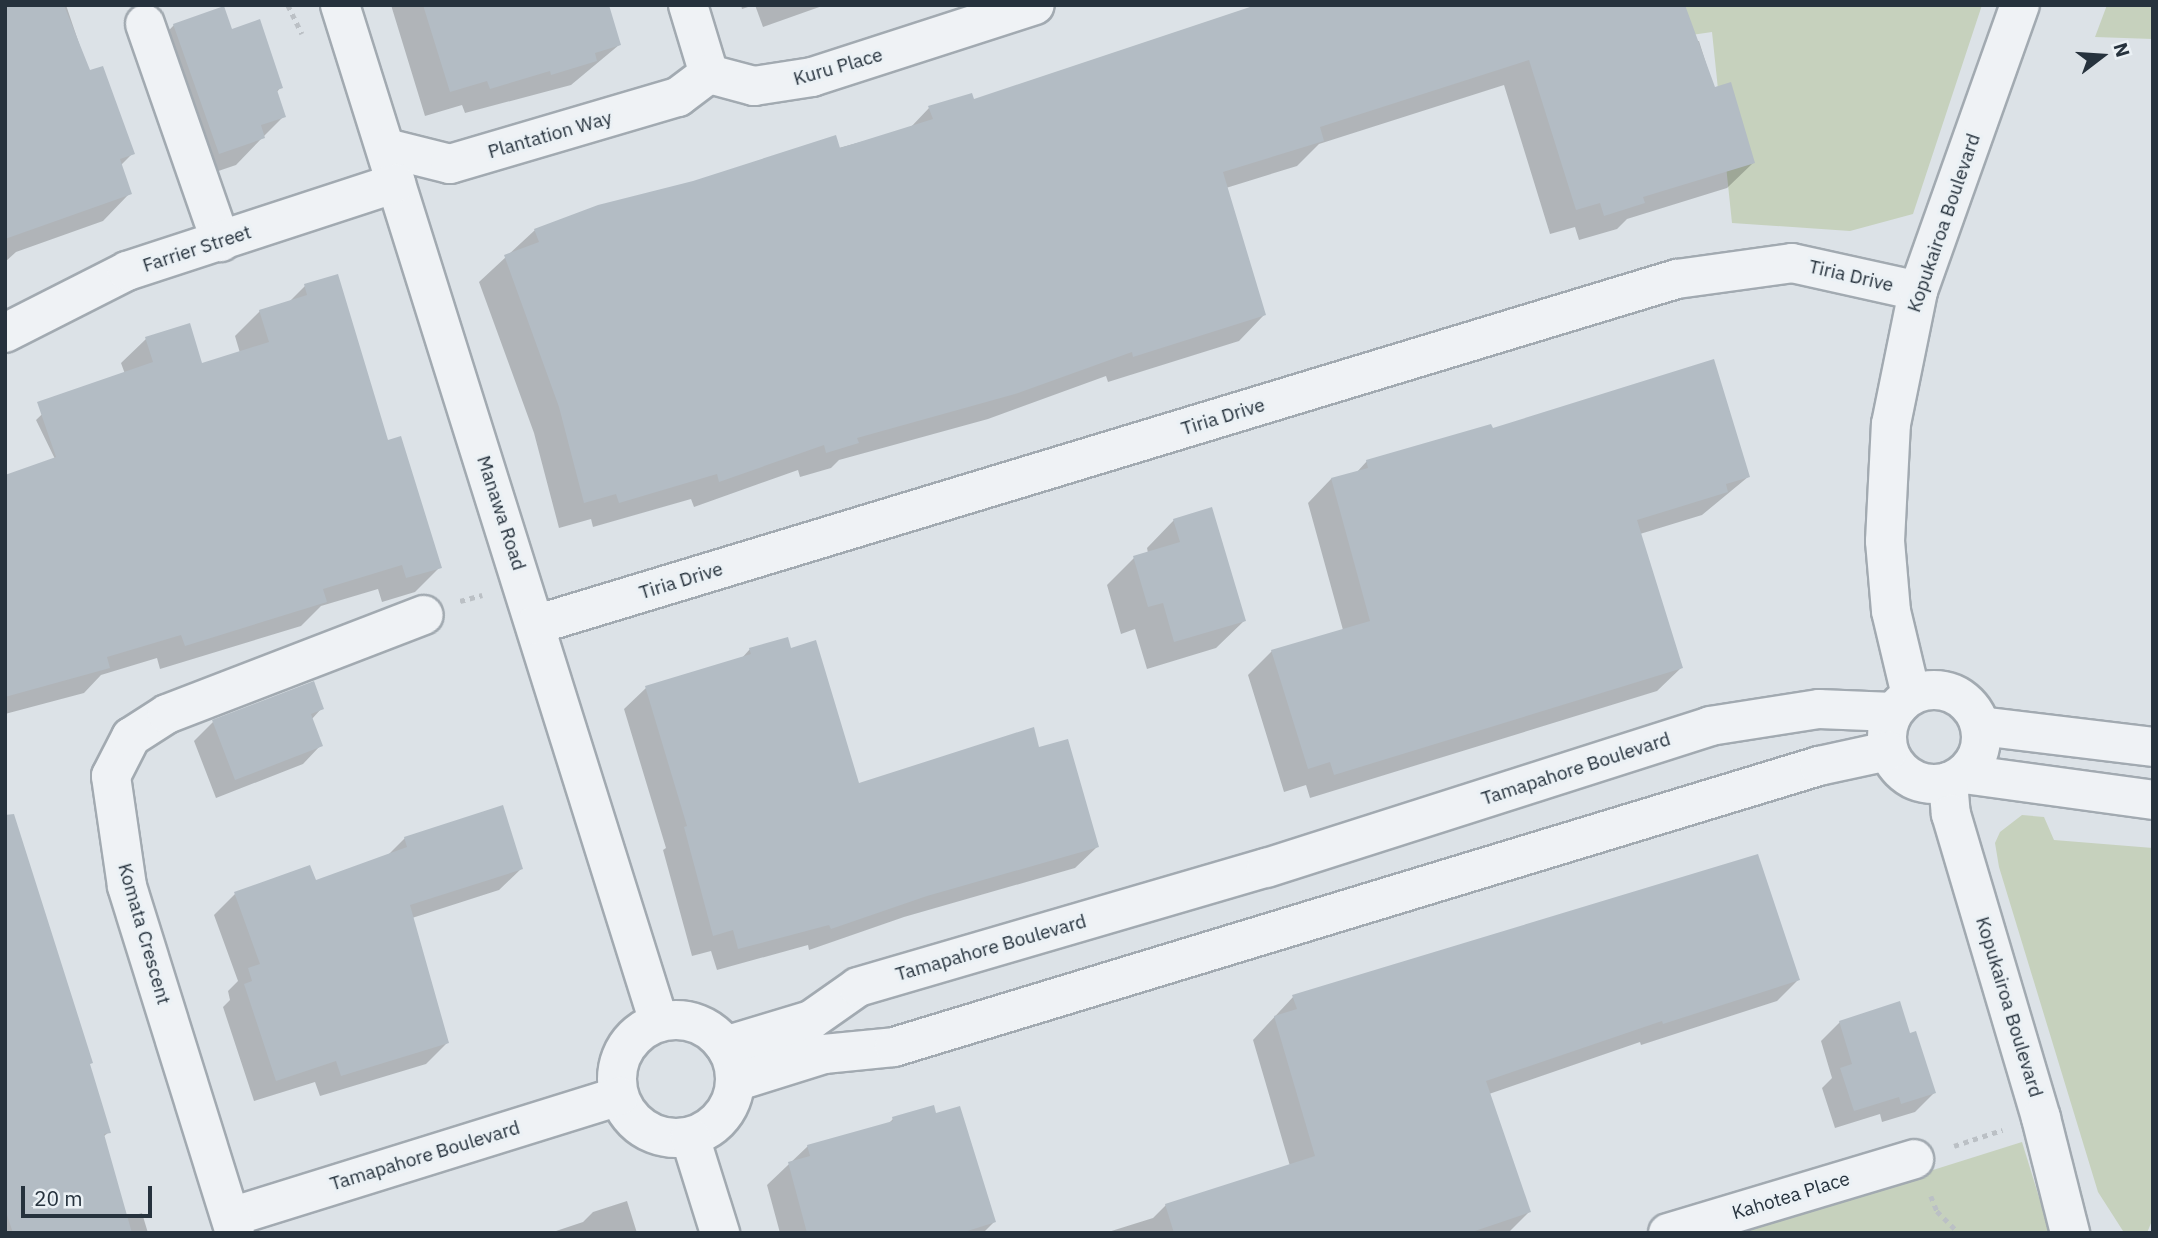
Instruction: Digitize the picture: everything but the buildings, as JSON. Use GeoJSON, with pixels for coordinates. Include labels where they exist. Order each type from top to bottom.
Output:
{"type":"FeatureCollection","features":[{"type":"Feature","properties":{"kind":"street","name":"Manawa Road"},"geometry":{"type":"LineString","coordinates":[[340,5],[659,1022]]}},
{"type":"Feature","properties":{"kind":"street"},"geometry":{"type":"LineString","coordinates":[[688,5],[709,74]]}},
{"type":"Feature","properties":{"kind":"street","name":"Kuru Place"},"geometry":{"type":"LineString","coordinates":[[709,74],[754,86],[812,77],[1035,5]]}},
{"type":"Feature","properties":{"kind":"street","name":"Kopukairoa Boulevard"},"geometry":{"type":"LineString","coordinates":[[1902,703],[1891,611],[1885,480],[1902,359],[1918,291],[2020,5]]}},
{"type":"Feature","properties":{"kind":"street"},"geometry":{"type":"LineString","coordinates":[[145,24],[221,242]]}},
{"type":"Feature","properties":{"kind":"street","name":"Plantation Way"},"geometry":{"type":"LineString","coordinates":[[391,165],[450,164],[678,97],[709,74]]}},
{"type":"Feature","properties":{"kind":"street","name":"Farrier Street"},"geometry":{"type":"LineString","coordinates":[[5,332],[117,276],[221,242],[391,165]]}},
{"type":"Feature","properties":{"kind":"street","name":"Tiria Drive"},"geometry":{"type":"LineString","coordinates":[[535,625],[1677,279],[1792,263],[1918,291]]}},
{"type":"Feature","properties":{"kind":"street","name":"Komata Crescent"},"geometry":{"type":"LineString","coordinates":[[233,1225],[127,886],[111,776],[131,737],[167,714],[424,615]]}},
{"type":"Feature","properties":{"kind":"street"},"geometry":{"type":"LineString","coordinates":[[1956,778],[1979,752],[1980,726],[1965,701],[1952,692],[1925,689],[1902,703],[1888,725],[1888,751],[1905,775],[1933,784],[1956,778],[2153,800]]}},
{"type":"Feature","properties":{"kind":"street","name":"Tamapahore Boulevard"},"geometry":{"type":"LineString","coordinates":[[725,1046],[811,1020],[858,987],[1266,868],[1710,726],[1819,709],[1902,703]]}},
{"type":"Feature","properties":{"kind":"street"},"geometry":{"type":"LineString","coordinates":[[1980,726],[2153,747]]}},
{"type":"Feature","properties":{"kind":"street"},"geometry":{"type":"LineString","coordinates":[[735,1082],[824,1054],[894,1047],[1819,766],[1888,751]]}},
{"type":"Feature","properties":{"kind":"street","name":"Kopukairoa Boulevard"},"geometry":{"type":"LineString","coordinates":[[1956,778],[1951,814],[2041,1118],[2070,1233]]}},
{"type":"Feature","properties":{"kind":"street"},"geometry":{"type":"LineString","coordinates":[[1266,868],[1284,927]]}},
{"type":"Feature","properties":{"kind":"street"},"geometry":{"type":"LineString","coordinates":[[659,1022],[696,1023],[725,1046],[735,1082],[722,1117],[690,1137],[673,1139],[639,1125],[619,1096],[620,1059],[629,1043],[659,1022]]}},
{"type":"Feature","properties":{"kind":"street","name":"Tamapahore Boulevard"},"geometry":{"type":"LineString","coordinates":[[233,1225],[619,1096]]}},
{"type":"Feature","properties":{"kind":"street"},"geometry":{"type":"LineString","coordinates":[[690,1137],[720,1233]]}},
{"type":"Feature","properties":{"kind":"street","name":"Kahotea Place"},"geometry":{"type":"LineString","coordinates":[[1668,1233],[1914,1158]]}},
{"type":"Feature","properties":{"kind":"path"},"geometry":{"type":"LineString","coordinates":[[288,5],[306,41]]}},
{"type":"Feature","properties":{"kind":"path"},"geometry":{"type":"LineString","coordinates":[[424,615],[523,582]]}},
{"type":"Feature","properties":{"kind":"path"},"geometry":{"type":"LineString","coordinates":[[1914,1158],[2041,1118]]}},
{"type":"Feature","properties":{"kind":"green space"},"geometry":{"type":"Polygon","coordinates":[[[1647,5],[1982,5],[1913,214],[1850,231],[1732,223],[1712,32],[1657,40],[1647,5]]]}},
{"type":"Feature","properties":{"kind":"green space"},"geometry":{"type":"Polygon","coordinates":[[[2107,5],[2153,5],[2153,39],[2095,37],[2107,5]]]}},
{"type":"Feature","properties":{"kind":"green space"},"geometry":{"type":"Polygon","coordinates":[[[2022,815],[2044,817],[2054,840],[2153,848],[2153,1218],[2147,1233],[2123,1231],[2098,1192],[1999,867],[1995,843],[2000,832],[2022,815]]]}},
{"type":"Feature","properties":{"kind":"green space"},"geometry":{"type":"Polygon","coordinates":[[[2022,1142],[2050,1233],[1733,1233],[2022,1142]]]}}]}
